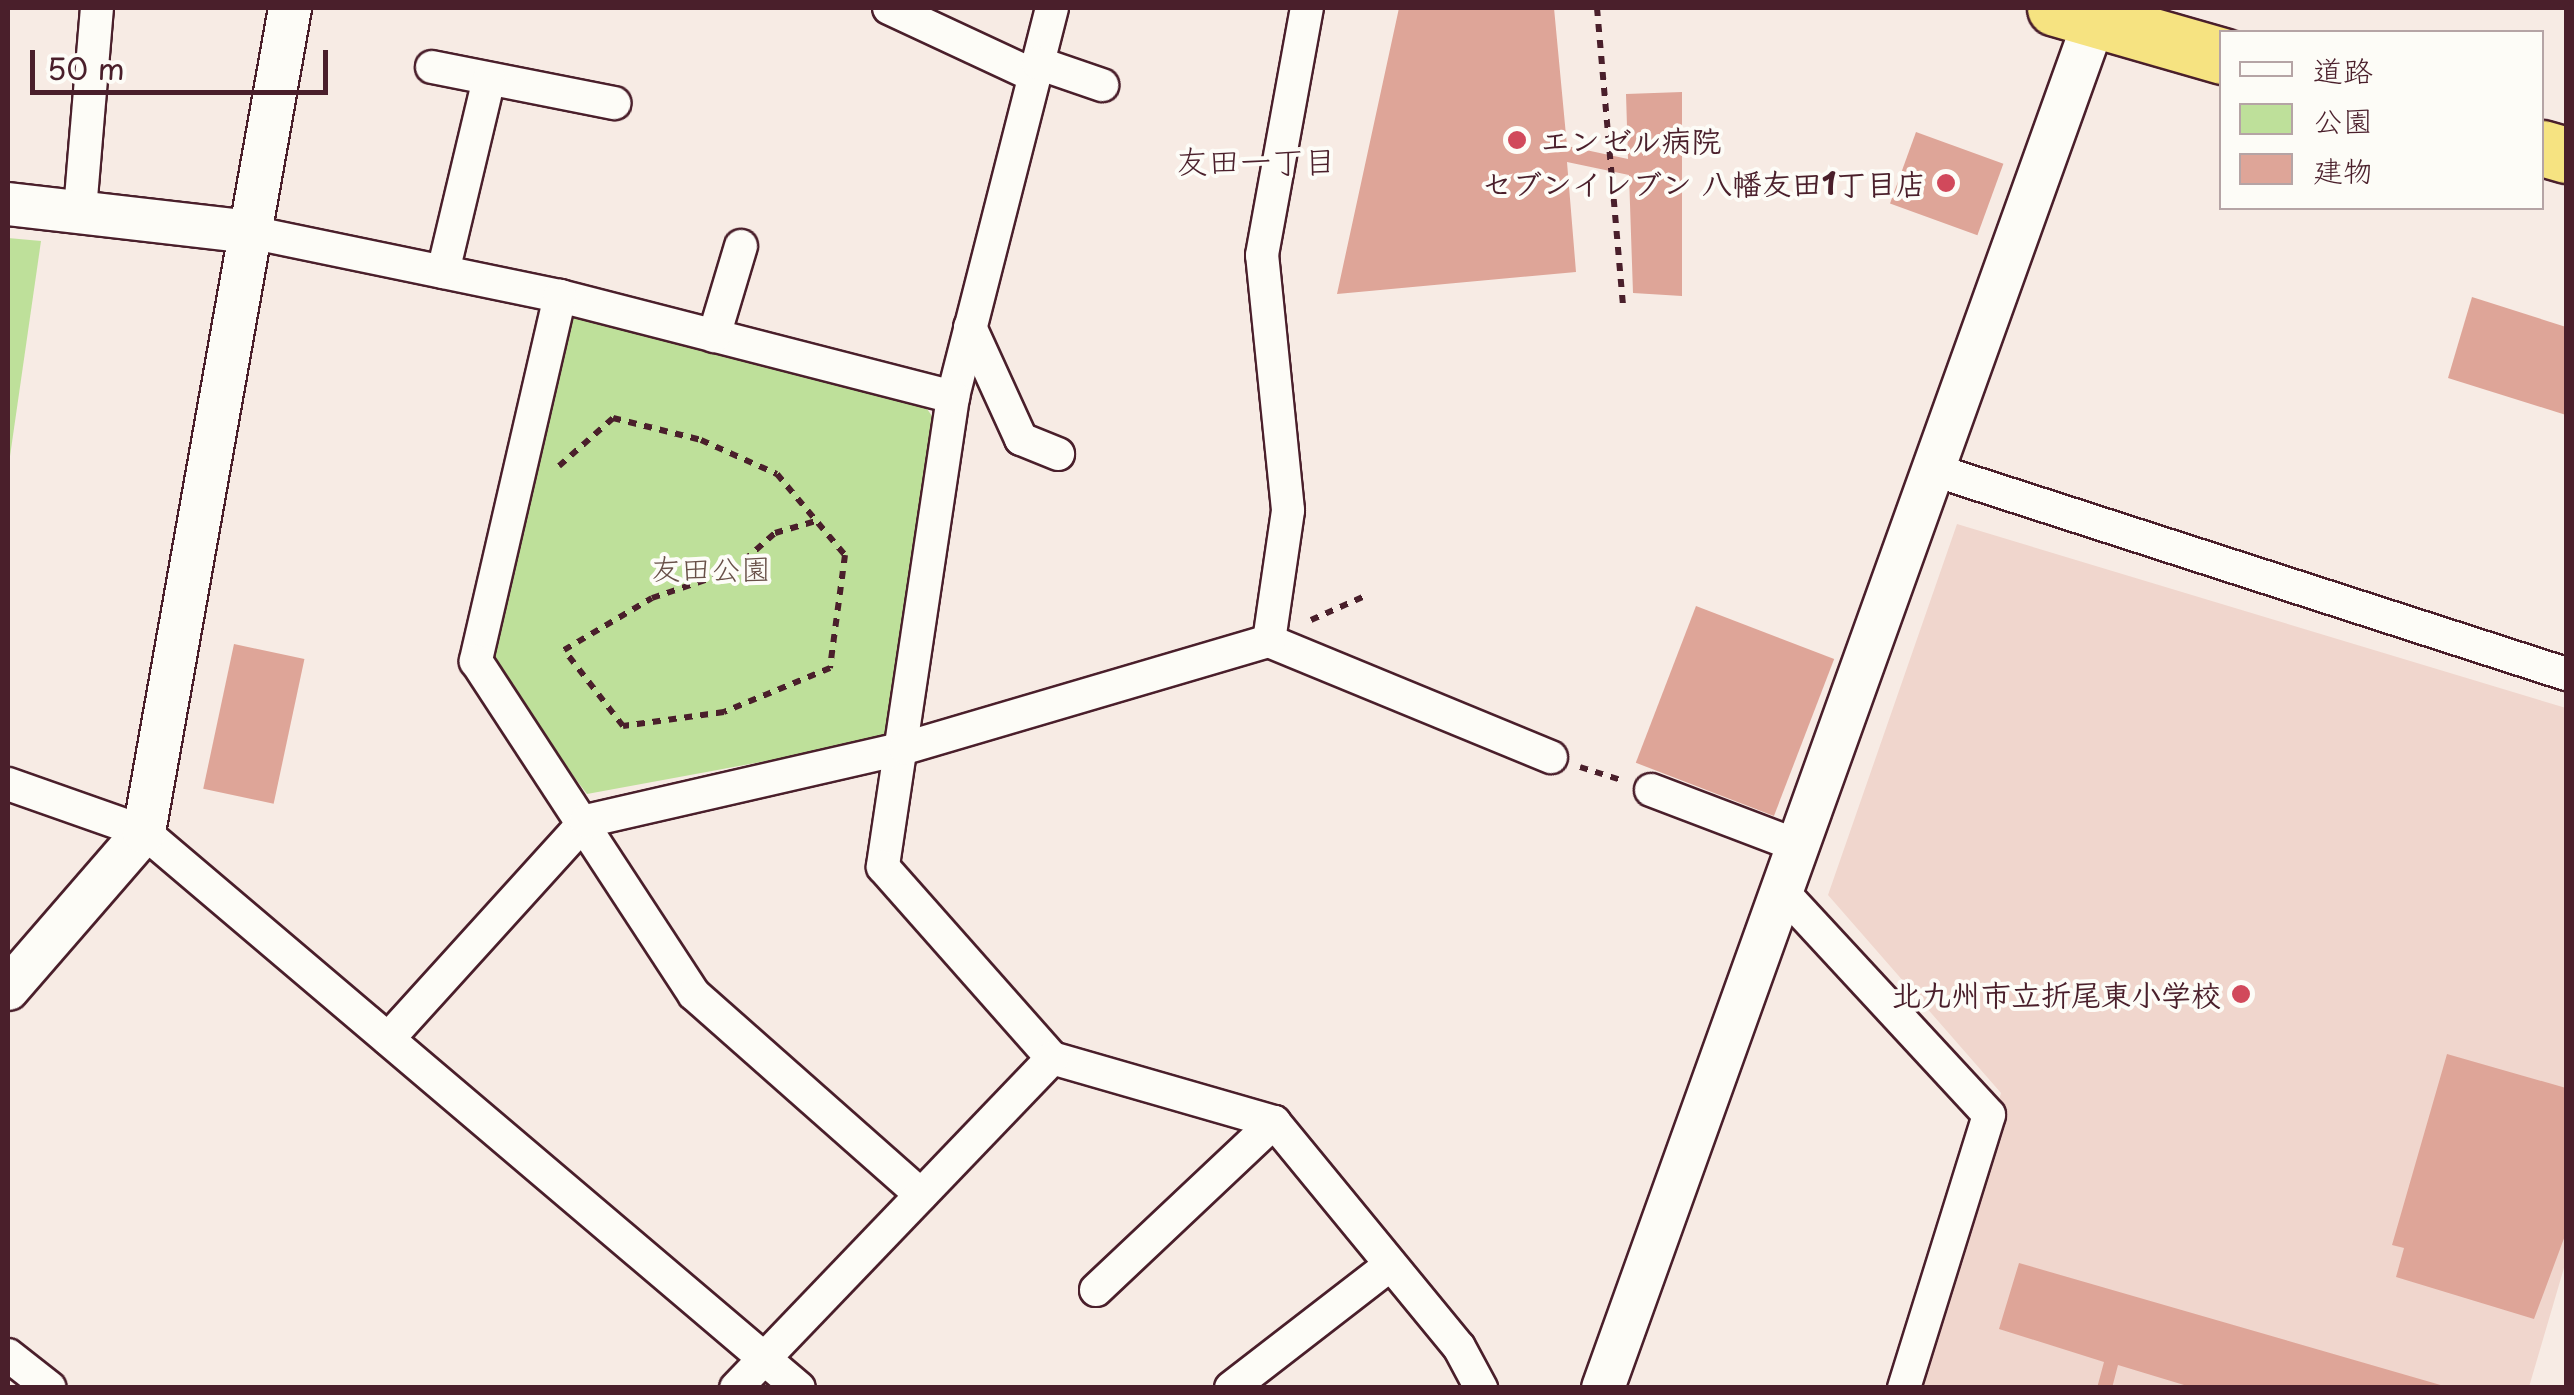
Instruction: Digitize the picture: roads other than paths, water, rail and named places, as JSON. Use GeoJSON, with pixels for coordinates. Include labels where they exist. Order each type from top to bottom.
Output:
{"type":"FeatureCollection","features":[{"type":"Feature","properties":{"kind":"highway"},"geometry":{"type":"LineString","coordinates":[[2075,14],[2219,55]]}},
{"type":"Feature","properties":{"kind":"street"},"geometry":{"type":"LineString","coordinates":[[80,210],[97,8]]}},
{"type":"Feature","properties":{"kind":"street"},"geometry":{"type":"LineString","coordinates":[[8,989],[144,832],[290,8]]}},
{"type":"Feature","properties":{"kind":"street"},"geometry":{"type":"LineString","coordinates":[[889,8],[1036,70],[1102,85]]}},
{"type":"Feature","properties":{"kind":"street"},"geometry":{"type":"LineString","coordinates":[[1052,8],[953,397],[905,748],[883,866],[1052,1058],[1274,1122],[1388,1266],[1459,1347],[1481,1388]]}},
{"type":"Feature","properties":{"kind":"street"},"geometry":{"type":"LineString","coordinates":[[1277,644],[1288,510],[1262,255],[1307,8]]}},
{"type":"Feature","properties":{"kind":"street"},"geometry":{"type":"LineString","coordinates":[[1603,1388],[1934,470],[2075,14]]}},
{"type":"Feature","properties":{"kind":"street"},"geometry":{"type":"LineString","coordinates":[[432,66],[614,103]]}},
{"type":"Feature","properties":{"kind":"street"},"geometry":{"type":"LineString","coordinates":[[442,272],[489,79]]}},
{"type":"Feature","properties":{"kind":"street"},"geometry":{"type":"LineString","coordinates":[[8,204],[250,232],[560,296],[953,397]]}},
{"type":"Feature","properties":{"kind":"street"},"geometry":{"type":"LineString","coordinates":[[714,336],[741,246]]}},
{"type":"Feature","properties":{"kind":"street"},"geometry":{"type":"LineString","coordinates":[[560,296],[476,661],[586,821],[694,994],[921,1195]]}},
{"type":"Feature","properties":{"kind":"street"},"geometry":{"type":"LineString","coordinates":[[970,326],[1020,439],[1058,454]]}},
{"type":"Feature","properties":{"kind":"street"},"geometry":{"type":"LineString","coordinates":[[1934,470],[2566,674]]}},
{"type":"Feature","properties":{"kind":"street"},"geometry":{"type":"LineString","coordinates":[[388,1039],[586,821],[905,748],[1277,644],[1550,758]]}},
{"type":"Feature","properties":{"kind":"street"},"geometry":{"type":"LineString","coordinates":[[8,784],[144,832],[799,1388]]}},
{"type":"Feature","properties":{"kind":"street"},"geometry":{"type":"LineString","coordinates":[[1651,790],[1796,845]]}},
{"type":"Feature","properties":{"kind":"street"},"geometry":{"type":"LineString","coordinates":[[1782,890],[1989,1114],[1904,1388]]}},
{"type":"Feature","properties":{"kind":"street"},"geometry":{"type":"LineString","coordinates":[[736,1388],[1052,1058]]}},
{"type":"Feature","properties":{"kind":"street"},"geometry":{"type":"LineString","coordinates":[[1096,1290],[1274,1122]]}},
{"type":"Feature","properties":{"kind":"street"},"geometry":{"type":"LineString","coordinates":[[1232,1388],[1388,1266]]}},
{"type":"Feature","properties":{"kind":"street"},"geometry":{"type":"LineString","coordinates":[[8,1355],[50,1388]]}},
{"type":"Feature","properties":{"kind":"place","name":"エンゼル病院"},"geometry":{"type":"Point","coordinates":[1517,140]}},
{"type":"Feature","properties":{"kind":"place","name":"セブンイレブン 八幡友田1丁目店"},"geometry":{"type":"Point","coordinates":[1946,183]}},
{"type":"Feature","properties":{"kind":"place","name":"北九州市立折尾東小学校"},"geometry":{"type":"Point","coordinates":[2241,994]}},
{"type":"Feature","properties":{"kind":"district","name":"友田一丁目"},"geometry":{"type":"Point","coordinates":[1256,160]}},
{"type":"Feature","properties":{"kind":"park label","name":"友田公園"},"geometry":{"type":"Point","coordinates":[711,568]}}]}
